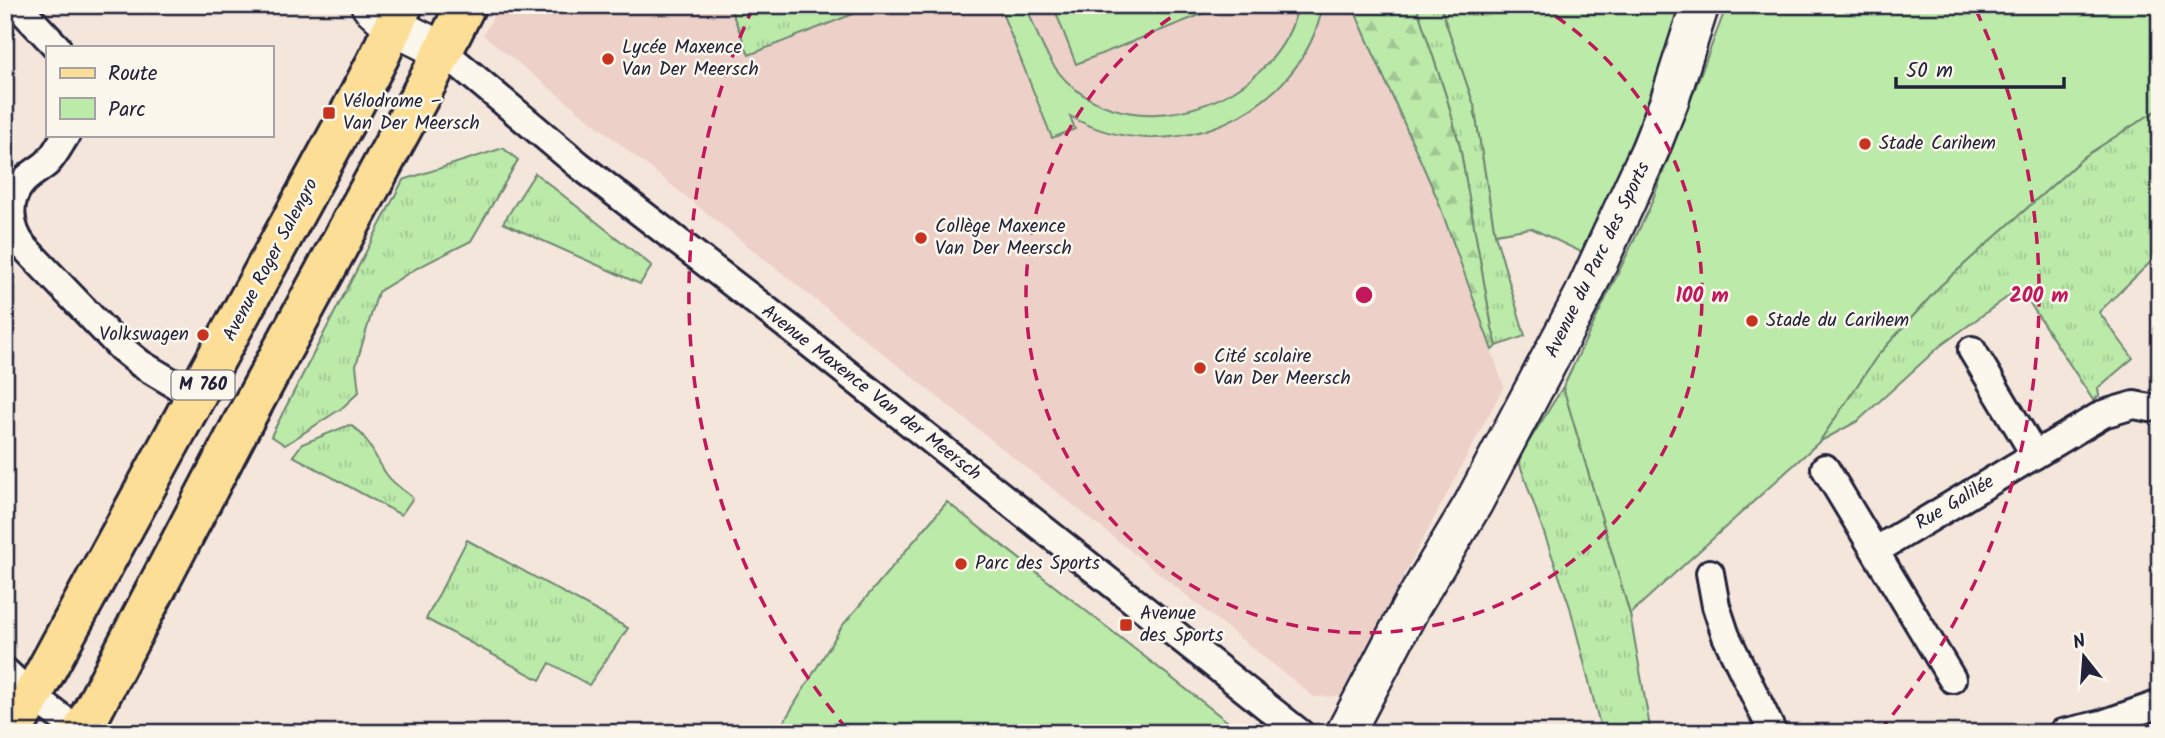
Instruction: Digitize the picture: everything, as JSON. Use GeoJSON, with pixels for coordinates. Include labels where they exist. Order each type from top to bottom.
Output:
{"type":"FeatureCollection","features":[{"type":"Feature","properties":{"kind":"main road","name":"M 760"},"geometry":{"type":"LineString","coordinates":[[81,733],[466,5]]}},
{"type":"Feature","properties":{"kind":"main road","name":"Avenue Roger Salengro"},"geometry":{"type":"LineString","coordinates":[[12,733],[19,684],[196,397],[344,124],[394,10]]}},
{"type":"Feature","properties":{"kind":"street"},"geometry":{"type":"LineString","coordinates":[[18,5],[56,46]]}},
{"type":"Feature","properties":{"kind":"street","name":"Avenue du Parc des Sports"},"geometry":{"type":"LineString","coordinates":[[1345,733],[1411,607],[1473,504],[1583,296],[1624,210],[1669,102],[1701,7]]}},
{"type":"Feature","properties":{"kind":"street"},"geometry":{"type":"LineString","coordinates":[[394,10],[426,22],[443,51]]}},
{"type":"Feature","properties":{"kind":"street","name":"Avenue Maxence Van der Meersch"},"geometry":{"type":"LineString","coordinates":[[443,51],[579,165],[794,331],[1300,733]]}},
{"type":"Feature","properties":{"kind":"street"},"geometry":{"type":"LineString","coordinates":[[65,136],[51,159],[22,183],[15,193],[12,215],[17,236],[23,246],[120,347],[196,397]]}},
{"type":"Feature","properties":{"kind":"street"},"geometry":{"type":"LineString","coordinates":[[1972,350],[2035,455]]}},
{"type":"Feature","properties":{"kind":"street","name":"Rue Galilée"},"geometry":{"type":"LineString","coordinates":[[1875,551],[2103,414],[2134,405],[2157,406]]}},
{"type":"Feature","properties":{"kind":"street"},"geometry":{"type":"LineString","coordinates":[[1825,468],[1952,679]]}},
{"type":"Feature","properties":{"kind":"street","name":"Avenue du Parc des Sports"},"geometry":{"type":"LineString","coordinates":[[1374,733],[1473,504]]}},
{"type":"Feature","properties":{"kind":"street"},"geometry":{"type":"LineString","coordinates":[[1710,573],[1723,629],[1773,733]]}},
{"type":"Feature","properties":{"kind":"street"},"geometry":{"type":"LineString","coordinates":[[19,684],[81,733]]}},
{"type":"Feature","properties":{"kind":"street"},"geometry":{"type":"LineString","coordinates":[[2062,733],[2102,724],[2160,704]]}},
{"type":"Feature","properties":{"kind":"shaded area","name":"Cité scolaire Van Der Meersch"},"geometry":{"type":"Polygon","coordinates":[[[500,5],[1352,5],[1437,198],[1504,386],[1340,696],[1314,697],[483,35],[500,5]]]}},
{"type":"Feature","properties":{"kind":"green space"},"geometry":{"type":"Polygon","coordinates":[[[729,5],[876,5],[749,55],[729,5]]]}},
{"type":"Feature","properties":{"kind":"green space"},"geometry":{"type":"Polygon","coordinates":[[[999,5],[1026,5],[1051,61],[1074,88],[1104,105],[1137,113],[1172,113],[1207,104],[1238,88],[1266,66],[1286,38],[1298,5],[1323,5],[1310,44],[1288,77],[1259,104],[1224,123],[1186,135],[1147,138],[1108,132],[1070,116],[1075,129],[1052,138],[999,5]]]}},
{"type":"Feature","properties":{"kind":"green space"},"geometry":{"type":"Polygon","coordinates":[[[1053,5],[1225,5],[1076,64],[1053,5]]]}},
{"type":"Feature","properties":{"kind":"green space"},"geometry":{"type":"Polygon","coordinates":[[[1352,5],[1416,5],[1460,147],[1497,346],[1492,350],[1437,198],[1352,5]]]}},
{"type":"Feature","properties":{"kind":"green space"},"geometry":{"type":"Polygon","coordinates":[[[1416,5],[1440,5],[1474,105],[1495,234],[1525,336],[1497,346],[1460,147],[1416,5]]]}},
{"type":"Feature","properties":{"kind":"green space"},"geometry":{"type":"Polygon","coordinates":[[[1440,5],[1681,5],[1636,131],[1581,252],[1531,228],[1495,234],[1474,105],[1440,5]]]}},
{"type":"Feature","properties":{"kind":"green space","name":"Stade du Carihem"},"geometry":{"type":"Polygon","coordinates":[[[1727,5],[2160,5],[2160,108],[2085,156],[1940,286],[1877,356],[1819,442],[1630,614],[1563,387],[1649,209],[1727,5]]]}},
{"type":"Feature","properties":{"kind":"green space"},"geometry":{"type":"Polygon","coordinates":[[[2160,108],[2160,253],[2099,312],[2133,358],[2098,388],[2099,396],[2093,400],[2020,288],[1940,346],[1858,421],[1819,442],[1877,356],[1940,286],[2085,156],[2160,108]]]}},
{"type":"Feature","properties":{"kind":"green space"},"geometry":{"type":"Polygon","coordinates":[[[503,148],[518,160],[471,241],[417,268],[378,292],[356,365],[359,392],[342,408],[285,445],[271,436],[403,180],[503,148]]]}},
{"type":"Feature","properties":{"kind":"green space"},"geometry":{"type":"Polygon","coordinates":[[[535,173],[652,266],[640,284],[503,223],[535,173]]]}},
{"type":"Feature","properties":{"kind":"green space"},"geometry":{"type":"Polygon","coordinates":[[[1563,387],[1630,614],[1651,733],[1602,733],[1570,607],[1518,459],[1563,387]]]}},
{"type":"Feature","properties":{"kind":"green space"},"geometry":{"type":"Polygon","coordinates":[[[349,425],[366,440],[390,478],[413,498],[401,515],[293,456],[302,444],[349,425]]]}},
{"type":"Feature","properties":{"kind":"green space","name":"Parc des Sports"},"geometry":{"type":"Polygon","coordinates":[[[947,502],[1242,733],[777,733],[842,626],[947,502]]]}},
{"type":"Feature","properties":{"kind":"green space"},"geometry":{"type":"Polygon","coordinates":[[[467,540],[628,628],[589,685],[550,663],[540,680],[426,619],[467,540]]]}},
{"type":"Feature","properties":{"kind":"place","name":"Lycée Maxence Van Der Meersch"},"geometry":{"type":"Point","coordinates":[608,59]}},
{"type":"Feature","properties":{"kind":"place","name":"Vélodrome – Van Der Meersch"},"geometry":{"type":"Point","coordinates":[329,113]}},
{"type":"Feature","properties":{"kind":"place","name":"Stade Carihem"},"geometry":{"type":"Point","coordinates":[1865,144]}},
{"type":"Feature","properties":{"kind":"place","name":"Collège Maxence Van Der Meersch"},"geometry":{"type":"Point","coordinates":[921,238]}},
{"type":"Feature","properties":{"kind":"place","name":"Stade du Carihem"},"geometry":{"type":"Point","coordinates":[1752,321]}},
{"type":"Feature","properties":{"kind":"place","name":"Volkswagen"},"geometry":{"type":"Point","coordinates":[203,335]}},
{"type":"Feature","properties":{"kind":"place","name":"Cité scolaire Van Der Meersch"},"geometry":{"type":"Point","coordinates":[1200,368]}},
{"type":"Feature","properties":{"kind":"place","name":"Parc des Sports"},"geometry":{"type":"Point","coordinates":[961,564]}},
{"type":"Feature","properties":{"kind":"place","name":"Avenue des Sports"},"geometry":{"type":"Point","coordinates":[1126,625]}}]}
